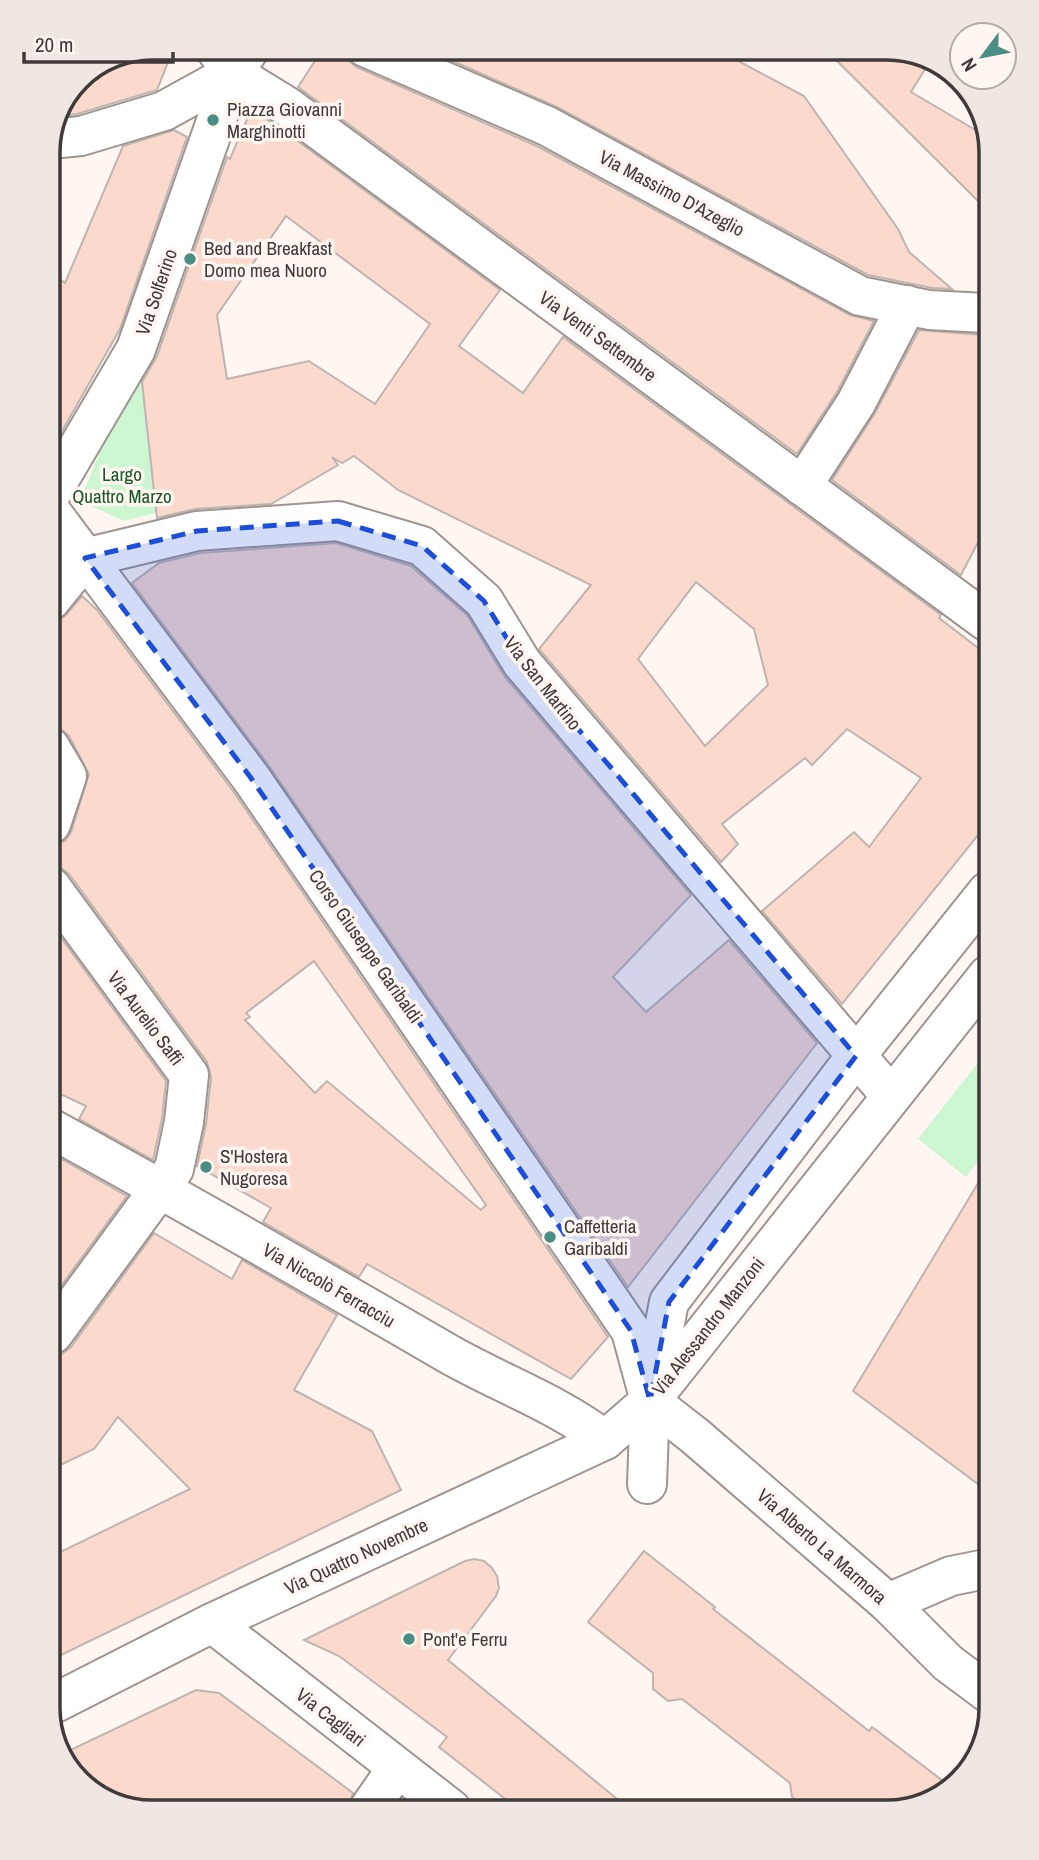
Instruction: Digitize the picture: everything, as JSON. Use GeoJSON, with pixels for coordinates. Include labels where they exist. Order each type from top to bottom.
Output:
{"type":"FeatureCollection","features":[{"type":"Feature","properties":{"kind":"street"},"geometry":{"type":"LineString","coordinates":[[61,138],[81,136],[164,111],[228,60]]}},
{"type":"Feature","properties":{"kind":"street","name":"Via Solferino"},"geometry":{"type":"LineString","coordinates":[[60,478],[136,349],[232,60]]}},
{"type":"Feature","properties":{"kind":"street","name":"Via Venti Settembre"},"geometry":{"type":"LineString","coordinates":[[237,60],[288,107],[979,616]]}},
{"type":"Feature","properties":{"kind":"street","name":"Via Massimo D'Azeglio"},"geometry":{"type":"LineString","coordinates":[[395,60],[547,126],[860,296],[929,310],[979,313]]}},
{"type":"Feature","properties":{"kind":"street"},"geometry":{"type":"LineString","coordinates":[[802,486],[856,402],[907,305]]}},
{"type":"Feature","properties":{"kind":"street","name":"Via San Martino"},"geometry":{"type":"LineString","coordinates":[[85,558],[197,531],[338,521],[422,546],[484,601],[522,663],[856,1056]]}},
{"type":"Feature","properties":{"kind":"street","name":"Corso Giuseppe Garibaldi"},"geometry":{"type":"LineString","coordinates":[[60,524],[251,778],[631,1331],[650,1401]]}},
{"type":"Feature","properties":{"kind":"street"},"geometry":{"type":"LineString","coordinates":[[60,589],[85,558]]}},
{"type":"Feature","properties":{"kind":"street"},"geometry":{"type":"LineString","coordinates":[[60,764],[67,776],[60,797]]}},
{"type":"Feature","properties":{"kind":"street","name":"Via Aurelio Saffi"},"geometry":{"type":"LineString","coordinates":[[60,902],[189,1075],[184,1122],[174,1169],[60,1326]]}},
{"type":"Feature","properties":{"kind":"street","name":"Via Alessandro Manzoni"},"geometry":{"type":"LineString","coordinates":[[650,1401],[669,1302],[856,1056],[979,903]]}},
{"type":"Feature","properties":{"kind":"street","name":"Via Alessandro Manzoni"},"geometry":{"type":"LineString","coordinates":[[650,1401],[979,986]]}},
{"type":"Feature","properties":{"kind":"street"},"geometry":{"type":"LineString","coordinates":[[856,1056],[891,1096]]}},
{"type":"Feature","properties":{"kind":"street","name":"Via Niccolò Ferracciu"},"geometry":{"type":"LineString","coordinates":[[60,1133],[479,1371],[579,1420],[605,1440]]}},
{"type":"Feature","properties":{"kind":"street"},"geometry":{"type":"LineString","coordinates":[[647,1484],[650,1401]]}},
{"type":"Feature","properties":{"kind":"street","name":"Via Quattro Novembre"},"geometry":{"type":"LineString","coordinates":[[60,1700],[212,1623],[605,1440],[650,1401]]}},
{"type":"Feature","properties":{"kind":"street","name":"Via Alberto La Marmora"},"geometry":{"type":"LineString","coordinates":[[650,1401],[695,1436],[888,1603],[948,1663],[979,1686]]}},
{"type":"Feature","properties":{"kind":"street"},"geometry":{"type":"LineString","coordinates":[[888,1603],[951,1576],[979,1570]]}},
{"type":"Feature","properties":{"kind":"street","name":"Via Cagliari"},"geometry":{"type":"LineString","coordinates":[[212,1623],[438,1800]]}},
{"type":"Feature","properties":{"kind":"street"},"geometry":{"type":"LineString","coordinates":[[375,1800],[397,1768]]}},
{"type":"Feature","properties":{"kind":"highlighted area"},"geometry":{"type":"Polygon","coordinates":[[[338,521],[422,546],[484,601],[522,663],[856,1056],[669,1302],[650,1401],[631,1331],[251,778],[85,558],[197,531],[338,521]]]}},
{"type":"Feature","properties":{"kind":"green space","name":"Largo Quattro Marzo"},"geometry":{"type":"Polygon","coordinates":[[[141,371],[156,513],[124,521],[80,501],[126,387],[141,371]]]}},
{"type":"Feature","properties":{"kind":"green space"},"geometry":{"type":"Polygon","coordinates":[[[979,1061],[979,1159],[966,1177],[918,1139],[979,1061]]]}},
{"type":"Feature","properties":{"kind":"building"},"geometry":{"type":"Polygon","coordinates":[[[139,60],[169,60],[157,90],[68,115],[79,95],[105,72],[139,60]]]}},
{"type":"Feature","properties":{"kind":"building"},"geometry":{"type":"Polygon","coordinates":[[[316,60],[348,60],[356,67],[537,146],[850,315],[874,321],[837,392],[797,454],[298,87],[316,60]]]}},
{"type":"Feature","properties":{"kind":"building"},"geometry":{"type":"Polygon","coordinates":[[[450,60],[736,60],[804,96],[898,229],[909,252],[952,289],[932,288],[868,275],[557,107],[450,60]]]}},
{"type":"Feature","properties":{"kind":"building"},"geometry":{"type":"Polygon","coordinates":[[[836,60],[905,61],[926,68],[911,92],[977,131],[979,202],[836,60]]]}},
{"type":"Feature","properties":{"kind":"building"},"geometry":{"type":"Polygon","coordinates":[[[251,110],[276,125],[500,290],[459,346],[523,393],[563,337],[941,615],[939,618],[979,649],[979,834],[842,1004],[762,911],[854,832],[869,847],[921,778],[847,729],[812,765],[805,758],[722,824],[738,844],[721,862],[539,649],[591,585],[398,490],[354,456],[342,463],[332,457],[338,465],[271,504],[195,509],[157,518],[142,382],[157,356],[227,157],[230,159],[251,110]],[[286,216],[217,315],[227,379],[309,361],[375,404],[430,324],[286,216]],[[696,582],[638,659],[705,746],[768,685],[754,629],[696,582]]]}},
{"type":"Feature","properties":{"kind":"building"},"geometry":{"type":"Polygon","coordinates":[[[174,130],[187,137],[120,329],[60,435],[60,279],[65,283],[123,146],[174,130]]]}},
{"type":"Feature","properties":{"kind":"building"},"geometry":{"type":"Polygon","coordinates":[[[919,330],[979,335],[979,540],[961,575],[832,480],[875,413],[919,330]]]}},
{"type":"Feature","properties":{"kind":"building"},"geometry":{"type":"Polygon","coordinates":[[[336,543],[411,566],[467,615],[505,677],[691,895],[613,977],[646,1012],[729,940],[817,1043],[628,1287],[269,766],[132,583],[159,563],[200,553],[336,543]]]}},
{"type":"Feature","properties":{"kind":"building"},"geometry":{"type":"Polygon","coordinates":[[[82,596],[97,610],[233,791],[608,1337],[571,1379],[367,1264],[359,1277],[263,1222],[271,1208],[197,1166],[206,1124],[211,1077],[207,1062],[69,874],[60,867],[60,843],[65,841],[71,832],[89,774],[69,736],[60,729],[60,620],[82,596]],[[314,961],[246,1013],[250,1017],[245,1020],[315,1093],[327,1081],[481,1210],[486,1205],[314,961]]]}},
{"type":"Feature","properties":{"kind":"building"},"geometry":{"type":"Polygon","coordinates":[[[60,936],[166,1081],[162,1119],[153,1160],[79,1119],[86,1106],[60,1094],[60,936]]]}},
{"type":"Feature","properties":{"kind":"building"},"geometry":{"type":"Polygon","coordinates":[[[60,1158],[127,1196],[60,1287],[60,1158]]]}},
{"type":"Feature","properties":{"kind":"building"},"geometry":{"type":"Polygon","coordinates":[[[979,1182],[979,1485],[853,1391],[979,1182]]]}},
{"type":"Feature","properties":{"kind":"building"},"geometry":{"type":"Polygon","coordinates":[[[154,1233],[232,1279],[242,1260],[337,1315],[294,1390],[372,1431],[401,1490],[60,1656],[60,1552],[190,1489],[118,1417],[94,1449],[60,1465],[60,1354],[71,1347],[154,1233]]]}},
{"type":"Feature","properties":{"kind":"building"},"geometry":{"type":"Polygon","coordinates":[[[644,1551],[715,1607],[713,1609],[869,1731],[872,1727],[943,1781],[923,1793],[905,1799],[796,1800],[792,1797],[790,1783],[682,1699],[668,1701],[653,1689],[653,1673],[588,1622],[644,1551]]]}},
{"type":"Feature","properties":{"kind":"building"},"geometry":{"type":"Polygon","coordinates":[[[465,1561],[484,1561],[497,1576],[499,1588],[496,1596],[448,1660],[618,1800],[507,1800],[439,1747],[447,1737],[339,1656],[304,1640],[465,1561]]]}},
{"type":"Feature","properties":{"kind":"building"},"geometry":{"type":"Polygon","coordinates":[[[196,1690],[219,1693],[353,1793],[351,1800],[134,1799],[100,1785],[86,1774],[70,1750],[196,1690]]]}},
{"type":"Feature","properties":{"kind":"place","name":"Piazza Giovanni Marghinotti"},"geometry":{"type":"Point","coordinates":[213,120]}},
{"type":"Feature","properties":{"kind":"place","name":"Bed and Breakfast Domo mea Nuoro"},"geometry":{"type":"Point","coordinates":[190,259]}},
{"type":"Feature","properties":{"kind":"place","name":"S'Hostera Nugoresa"},"geometry":{"type":"Point","coordinates":[206,1167]}},
{"type":"Feature","properties":{"kind":"place","name":"Caffetteria Garibaldi"},"geometry":{"type":"Point","coordinates":[550,1237]}},
{"type":"Feature","properties":{"kind":"place","name":"Pont'e Ferru"},"geometry":{"type":"Point","coordinates":[409,1639]}}]}
